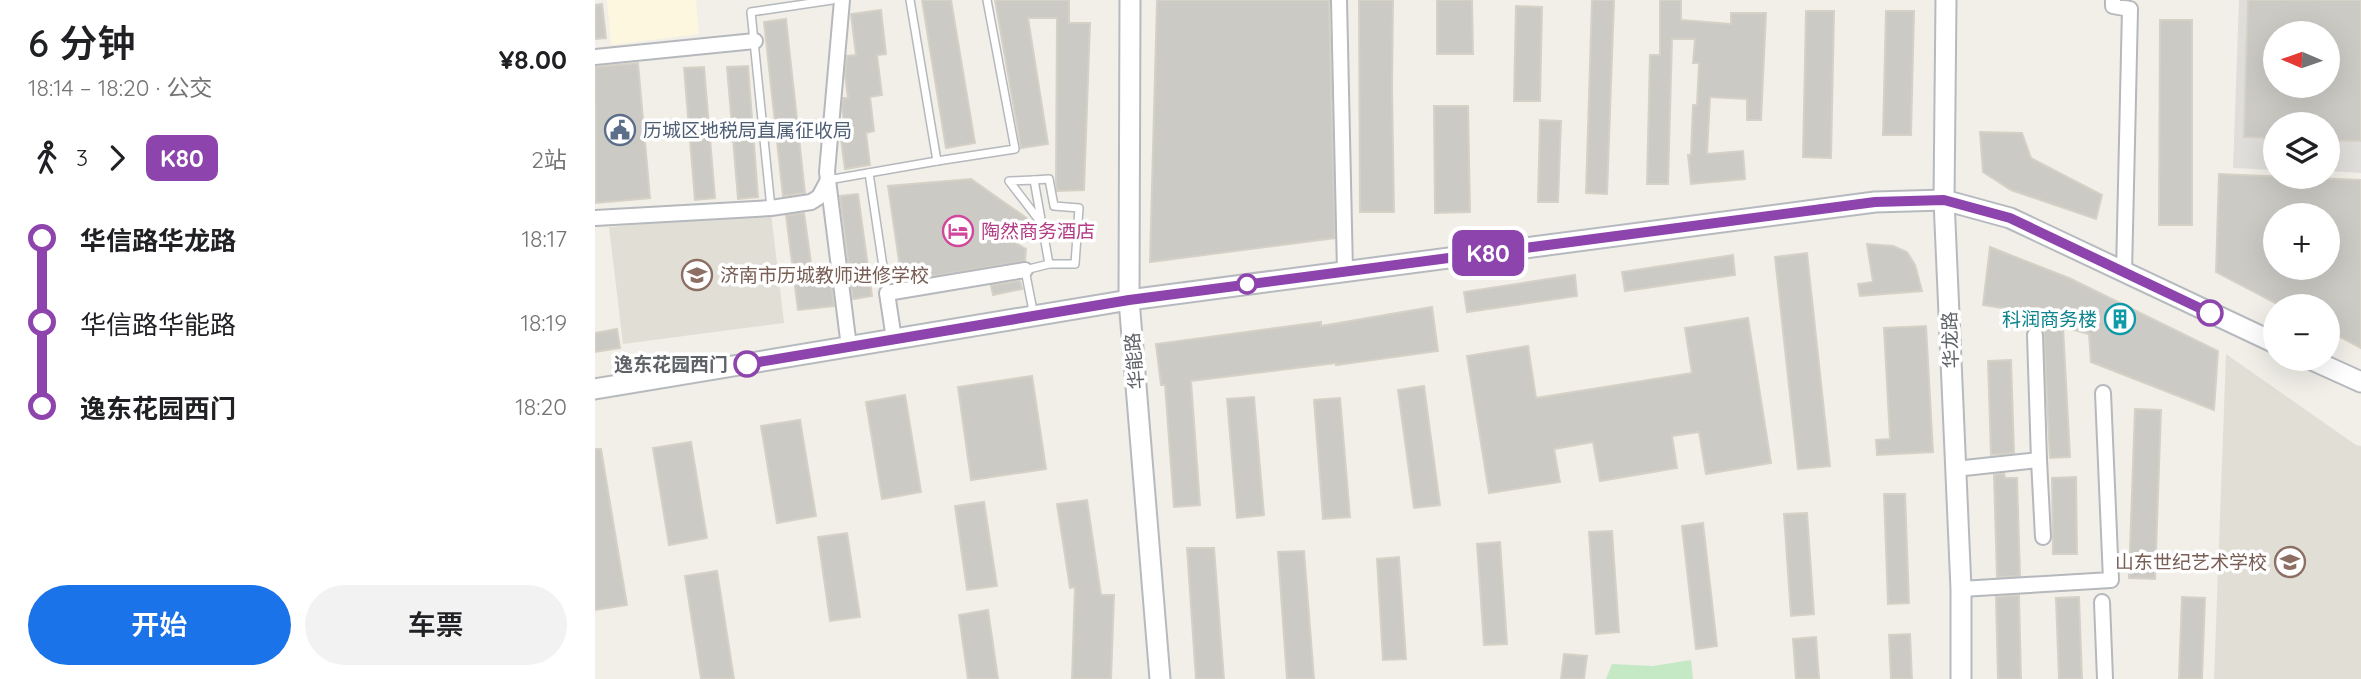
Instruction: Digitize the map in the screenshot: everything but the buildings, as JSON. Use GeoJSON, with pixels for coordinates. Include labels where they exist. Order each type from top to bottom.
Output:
{"type":"FeatureCollection","features":[{"type":"Feature","properties":{"kind":"main road","name":"华能路"},"geometry":{"type":"LineString","coordinates":[[1130,0],[1129,300],[1160,679]]}},
{"type":"Feature","properties":{"kind":"main road","name":"华龙路"},"geometry":{"type":"LineString","coordinates":[[1946,0],[1944,200],[1961,589],[1961,679]]}},
{"type":"Feature","properties":{"kind":"main road"},"geometry":{"type":"LineString","coordinates":[[595,389],[1129,300],[1875,202],[1944,200],[2010,218],[2263,337]]}},
{"type":"Feature","properties":{"kind":"main road"},"geometry":{"type":"LineString","coordinates":[[2337,371],[2361,382]]}},
{"type":"Feature","properties":{"kind":"street"},"geometry":{"type":"LineString","coordinates":[[842,0],[828,180],[849,347]]}},
{"type":"Feature","properties":{"kind":"street"},"geometry":{"type":"LineString","coordinates":[[1339,0],[1345,272]]}},
{"type":"Feature","properties":{"kind":"street"},"geometry":{"type":"LineString","coordinates":[[2113,0],[2113,6],[2130,9],[2124,273]]}},
{"type":"Feature","properties":{"kind":"street"},"geometry":{"type":"LineString","coordinates":[[595,57],[755,41]]}},
{"type":"Feature","properties":{"kind":"street"},"geometry":{"type":"LineString","coordinates":[[595,218],[771,208],[811,202],[819,197],[828,180]]}},
{"type":"Feature","properties":{"kind":"street"},"geometry":{"type":"LineString","coordinates":[[894,339],[887,293],[1025,270]]}},
{"type":"Feature","properties":{"kind":"street"},"geometry":{"type":"LineString","coordinates":[[2035,335],[2043,537]]}},
{"type":"Feature","properties":{"kind":"street"},"geometry":{"type":"LineString","coordinates":[[1961,589],[2111,580],[2103,393]]}},
{"type":"Feature","properties":{"kind":"street"},"geometry":{"type":"LineString","coordinates":[[1955,469],[2039,460]]}},
{"type":"Feature","properties":{"kind":"street"},"geometry":{"type":"LineString","coordinates":[[2102,602],[2105,679]]}},
{"type":"Feature","properties":{"kind":"lane"},"geometry":{"type":"LineString","coordinates":[[771,208],[751,12],[832,0]]}},
{"type":"Feature","properties":{"kind":"lane"},"geometry":{"type":"LineString","coordinates":[[910,0],[937,161]]}},
{"type":"Feature","properties":{"kind":"lane"},"geometry":{"type":"LineString","coordinates":[[828,180],[1015,149],[987,0]]}},
{"type":"Feature","properties":{"kind":"lane"},"geometry":{"type":"LineString","coordinates":[[869,173],[887,293]]}},
{"type":"Feature","properties":{"kind":"lane"},"geometry":{"type":"LineString","coordinates":[[1034,316],[1025,270],[1049,264],[1075,264],[1079,208],[1055,206],[1049,179],[1009,181],[1042,224]]}},
{"type":"Feature","properties":{"kind":"lane"},"geometry":{"type":"LineString","coordinates":[[1034,180],[1049,264]]}},
{"type":"Feature","properties":{"kind":"shaded area"},"geometry":{"type":"Polygon","coordinates":[[[607,0],[696,0],[699,34],[611,45],[607,0]]]}},
{"type":"Feature","properties":{"kind":"shaded area"},"geometry":{"type":"Polygon","coordinates":[[[2239,0],[2361,0],[2361,173],[2340,172],[2340,112],[2263,112],[2263,169],[2233,168],[2239,0]]]}},
{"type":"Feature","properties":{"kind":"shaded area","name":"济南市历城教师进修学校"},"geometry":{"type":"Polygon","coordinates":[[[771,213],[784,323],[623,344],[609,227],[771,213]]]}},
{"type":"Feature","properties":{"kind":"shaded area","name":"山东世纪艺术学校"},"geometry":{"type":"Polygon","coordinates":[[[2226,354],[2361,446],[2361,679],[2214,679],[2226,354]]]}},
{"type":"Feature","properties":{"kind":"green space"},"geometry":{"type":"Polygon","coordinates":[[[1691,660],[1693,679],[1606,679],[1612,664],[1653,666],[1691,660]]]}},
{"type":"Feature","properties":{"kind":"bus line","name":"K80"},"geometry":{"type":"LineString","coordinates":[[747,364],[1129,300],[1875,202],[1944,200],[2010,218],[2210,313]]}},
{"type":"Feature","properties":{"kind":"place","name":"历城区地税局直属征收局"},"geometry":{"type":"Point","coordinates":[620,130]}},
{"type":"Feature","properties":{"kind":"place","name":"陶然商务酒店"},"geometry":{"type":"Point","coordinates":[958,231]}},
{"type":"Feature","properties":{"kind":"place","name":"济南市历城教师进修学校"},"geometry":{"type":"Point","coordinates":[697,275]}},
{"type":"Feature","properties":{"kind":"place","name":"科润商务楼"},"geometry":{"type":"Point","coordinates":[2120,319]}},
{"type":"Feature","properties":{"kind":"place","name":"逸东花园西门"},"geometry":{"type":"Point","coordinates":[747,364]}},
{"type":"Feature","properties":{"kind":"place","name":"山东世纪艺术学校"},"geometry":{"type":"Point","coordinates":[2290,562]}}]}
